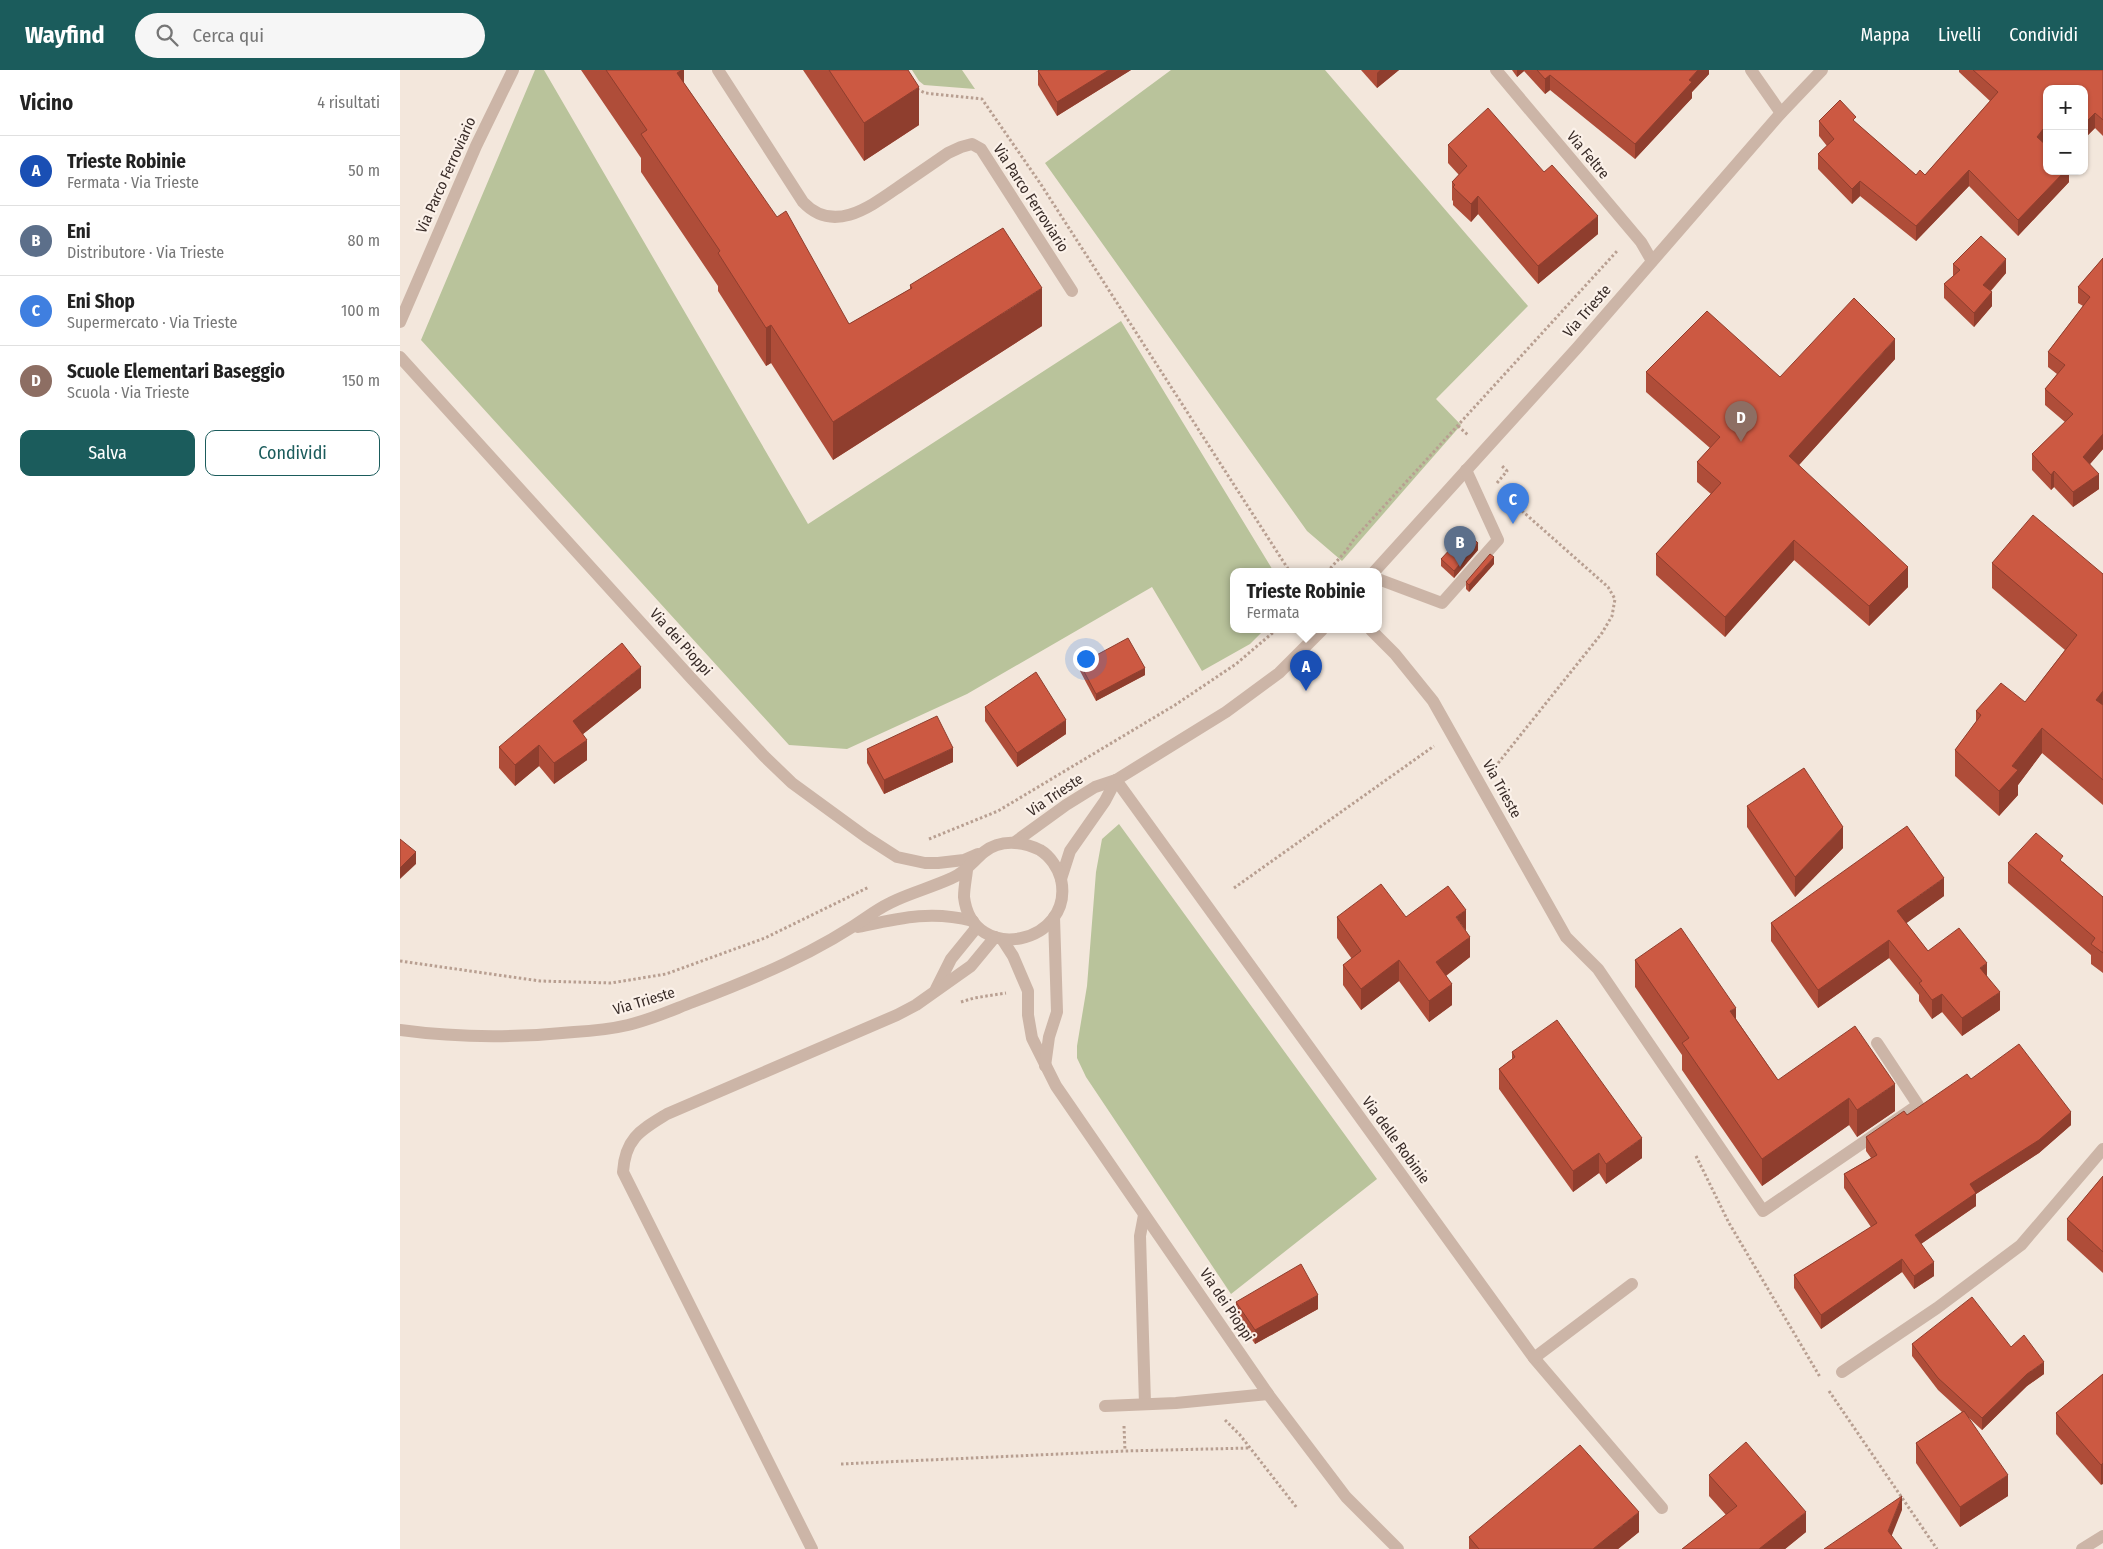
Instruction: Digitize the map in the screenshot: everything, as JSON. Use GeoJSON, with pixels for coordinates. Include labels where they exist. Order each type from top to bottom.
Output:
{"type":"FeatureCollection","features":[{"type":"Feature","properties":{"kind":"street","name":"Via Parco Ferroviario"},"geometry":{"type":"LineString","coordinates":[[400,322],[476,146],[513,70]]}},
{"type":"Feature","properties":{"kind":"street","name":"Via Parco Ferroviario"},"geometry":{"type":"LineString","coordinates":[[718,70],[803,202],[809,208],[826,216],[839,217],[855,214],[870,207],[948,153],[961,147],[972,144],[981,149],[1072,291]]}},
{"type":"Feature","properties":{"kind":"street","name":"Via Feltre"},"geometry":{"type":"LineString","coordinates":[[1496,70],[1632,234],[1641,242],[1652,261]]}},
{"type":"Feature","properties":{"kind":"street"},"geometry":{"type":"LineString","coordinates":[[1751,70],[1781,113]]}},
{"type":"Feature","properties":{"kind":"street","name":"Via Trieste"},"geometry":{"type":"LineString","coordinates":[[1378,568],[1652,261],[1781,113],[1822,70]]}},
{"type":"Feature","properties":{"kind":"street","name":"Via dei Pioppi"},"geometry":{"type":"LineString","coordinates":[[400,358],[711,699],[764,756],[793,783],[866,837],[897,857],[924,863],[938,863],[964,860],[985,851]]}},
{"type":"Feature","properties":{"kind":"street"},"geometry":{"type":"LineString","coordinates":[[1382,581],[1442,603],[1498,540],[1466,470]]}},
{"type":"Feature","properties":{"kind":"street","name":"Via Trieste"},"geometry":{"type":"LineString","coordinates":[[400,1030],[441,1036],[534,1036],[628,1025],[766,973],[851,928],[880,908],[915,891],[952,878],[967,870],[985,851],[1000,844],[1015,842],[1066,805],[1095,788],[1116,780],[1226,712],[1278,673],[1319,633]]}},
{"type":"Feature","properties":{"kind":"street","name":"Via Trieste"},"geometry":{"type":"LineString","coordinates":[[1374,633],[1395,654],[1433,700],[1566,937],[1598,970],[1763,1212],[1918,1105],[1877,1043]]}},
{"type":"Feature","properties":{"kind":"street"},"geometry":{"type":"LineString","coordinates":[[1060,878],[1070,851],[1105,801],[1116,780]]}},
{"type":"Feature","properties":{"kind":"street","name":"Via delle Robinie"},"geometry":{"type":"LineString","coordinates":[[1116,780],[1534,1358],[1662,1508]]}},
{"type":"Feature","properties":{"kind":"street"},"geometry":{"type":"LineString","coordinates":[[812,1549],[623,1172],[625,1153],[634,1137],[667,1114],[897,1015],[971,966],[998,938],[1024,938],[1039,932],[1050,922],[1058,909],[1062,894],[1060,878],[1054,864],[1044,853],[1030,845],[1015,842]]}},
{"type":"Feature","properties":{"kind":"street"},"geometry":{"type":"LineString","coordinates":[[934,991],[951,959],[975,924],[964,897],[967,870]]}},
{"type":"Feature","properties":{"kind":"street","name":"Via Trieste"},"geometry":{"type":"LineString","coordinates":[[851,928],[926,915],[975,924],[998,938]]}},
{"type":"Feature","properties":{"kind":"street"},"geometry":{"type":"LineString","coordinates":[[1045,1066],[1049,1037],[1057,1012],[1054,917]]}},
{"type":"Feature","properties":{"kind":"street","name":"Via dei Pioppi"},"geometry":{"type":"LineString","coordinates":[[998,938],[1013,956],[1028,991],[1028,1015],[1032,1038],[1056,1086],[1268,1394],[1346,1497],[1398,1549]]}},
{"type":"Feature","properties":{"kind":"street"},"geometry":{"type":"LineString","coordinates":[[1842,1372],[1937,1308],[2021,1245],[2103,1149]]}},
{"type":"Feature","properties":{"kind":"street"},"geometry":{"type":"LineString","coordinates":[[1144,1214],[1140,1236],[1145,1404]]}},
{"type":"Feature","properties":{"kind":"street"},"geometry":{"type":"LineString","coordinates":[[1534,1358],[1632,1284]]}},
{"type":"Feature","properties":{"kind":"street"},"geometry":{"type":"LineString","coordinates":[[1105,1406],[1268,1394]]}},
{"type":"Feature","properties":{"kind":"street"},"geometry":{"type":"LineString","coordinates":[[2082,1549],[2103,1536]]}},
{"type":"Feature","properties":{"kind":"path"},"geometry":{"type":"LineString","coordinates":[[912,84],[925,93],[982,99],[1040,183],[1287,568]]}},
{"type":"Feature","properties":{"kind":"path"},"geometry":{"type":"LineString","coordinates":[[1331,568],[1346,551],[1354,538],[1632,234]]}},
{"type":"Feature","properties":{"kind":"path"},"geometry":{"type":"LineString","coordinates":[[1494,486],[1507,471]]}},
{"type":"Feature","properties":{"kind":"path"},"geometry":{"type":"LineString","coordinates":[[1494,769],[1602,633],[1612,616],[1616,598],[1608,588],[1501,492]]}},
{"type":"Feature","properties":{"kind":"path"},"geometry":{"type":"LineString","coordinates":[[925,841],[998,811],[1080,762],[1175,705],[1236,664],[1272,633]]}},
{"type":"Feature","properties":{"kind":"path"},"geometry":{"type":"LineString","coordinates":[[1234,888],[1440,741]]}},
{"type":"Feature","properties":{"kind":"path"},"geometry":{"type":"LineString","coordinates":[[400,961],[540,981],[611,983],[666,974],[764,938],[871,886]]}},
{"type":"Feature","properties":{"kind":"path"},"geometry":{"type":"LineString","coordinates":[[957,1003],[974,998],[1014,992]]}},
{"type":"Feature","properties":{"kind":"path"},"geometry":{"type":"LineString","coordinates":[[1694,1152],[1729,1223],[1823,1382]]}},
{"type":"Feature","properties":{"kind":"path"},"geometry":{"type":"LineString","coordinates":[[1829,1391],[1937,1549]]}},
{"type":"Feature","properties":{"kind":"path"},"geometry":{"type":"LineString","coordinates":[[1224,1420],[1240,1435],[1297,1508]]}},
{"type":"Feature","properties":{"kind":"path"},"geometry":{"type":"LineString","coordinates":[[1124,1423],[1125,1451]]}},
{"type":"Feature","properties":{"kind":"path"},"geometry":{"type":"LineString","coordinates":[[841,1464],[1125,1451],[1250,1448]]}},
{"type":"Feature","properties":{"kind":"green space"},"geometry":{"type":"Polygon","coordinates":[[[535,70],[544,70],[808,524],[1121,321],[1272,568],[1230,568],[1230,633],[1261,633],[1250,644],[1202,671],[1152,587],[967,694],[847,749],[789,745],[421,340],[535,70]]]}},
{"type":"Feature","properties":{"kind":"green space"},"geometry":{"type":"Polygon","coordinates":[[[912,70],[962,70],[975,89],[924,85],[912,70]]]}},
{"type":"Feature","properties":{"kind":"green space"},"geometry":{"type":"Polygon","coordinates":[[[1171,70],[1325,70],[1528,306],[1436,399],[1461,425],[1342,561],[1307,531],[1045,163],[1171,70]]]}},
{"type":"Feature","properties":{"kind":"green space"},"geometry":{"type":"Polygon","coordinates":[[[1119,824],[1377,1179],[1231,1294],[1086,1077],[1077,1058],[1077,1046],[1087,986],[1096,872],[1102,839],[1119,824]]]}},
{"type":"Feature","properties":{"kind":"building"},"geometry":{"type":"Polygon","coordinates":[[[606,70],[682,70],[677,73],[777,217],[786,211],[849,324],[912,288],[910,285],[1003,228],[1042,288],[833,422],[771,325],[766,328],[718,253],[720,251],[641,134],[647,130],[606,70]]]}},
{"type":"Feature","properties":{"kind":"building"},"geometry":{"type":"Polygon","coordinates":[[[829,70],[908,70],[919,87],[864,123],[829,70]]]}},
{"type":"Feature","properties":{"kind":"building"},"geometry":{"type":"Polygon","coordinates":[[[1039,70],[1109,70],[1057,102],[1039,70]]]}},
{"type":"Feature","properties":{"kind":"building"},"geometry":{"type":"Polygon","coordinates":[[[1537,70],[1698,70],[1689,80],[1692,82],[1635,144],[1550,75],[1545,79],[1537,70]]]}},
{"type":"Feature","properties":{"kind":"building"},"geometry":{"type":"Polygon","coordinates":[[[1973,70],[2103,70],[2103,120],[2095,113],[2088,120],[2088,85],[2043,85],[2043,129],[2037,137],[2043,142],[2043,175],[2061,175],[2018,220],[1969,170],[1916,226],[1860,181],[1852,189],[1818,154],[1834,139],[1819,121],[1840,100],[1856,117],[1853,120],[1916,175],[1920,170],[1925,175],[1998,92],[1973,70]]]}},
{"type":"Feature","properties":{"kind":"building"},"geometry":{"type":"Polygon","coordinates":[[[1488,108],[1544,172],[1552,165],[1598,216],[1538,266],[1478,196],[1471,204],[1453,187],[1455,185],[1452,182],[1467,166],[1448,145],[1488,108]]]}},
{"type":"Feature","properties":{"kind":"building"},"geometry":{"type":"Polygon","coordinates":[[[1981,236],[2006,259],[1983,285],[1992,292],[1974,313],[1944,284],[1960,270],[1953,264],[1981,236]]]}},
{"type":"Feature","properties":{"kind":"building"},"geometry":{"type":"Polygon","coordinates":[[[2103,258],[2103,434],[2083,457],[2099,474],[2073,492],[2054,471],[2051,475],[2032,454],[2073,414],[2045,389],[2065,365],[2048,352],[2090,297],[2078,287],[2103,258]]]}},
{"type":"Feature","properties":{"kind":"building"},"geometry":{"type":"Polygon","coordinates":[[[1854,298],[1895,339],[1789,456],[1908,567],[1869,606],[1794,540],[1725,617],[1656,554],[1721,483],[1697,462],[1720,437],[1646,372],[1707,311],[1780,377],[1854,298]]]}},
{"type":"Feature","properties":{"kind":"building"},"geometry":{"type":"Polygon","coordinates":[[[2033,515],[2103,574],[2103,691],[2096,700],[2103,705],[2103,780],[2042,728],[2012,766],[2018,770],[1999,791],[1955,750],[1981,715],[1976,711],[2001,683],[2025,702],[2077,635],[1992,563],[2033,515]]]}},
{"type":"Feature","properties":{"kind":"building"},"geometry":{"type":"Polygon","coordinates":[[[1466,532],[1478,543],[1454,571],[1441,559],[1466,532]]]}},
{"type":"Feature","properties":{"kind":"building"},"geometry":{"type":"Polygon","coordinates":[[[1490,554],[1494,557],[1469,585],[1466,582],[1490,554]]]}},
{"type":"Feature","properties":{"kind":"building"},"geometry":{"type":"Polygon","coordinates":[[[1128,638],[1145,668],[1096,694],[1080,664],[1128,638]]]}},
{"type":"Feature","properties":{"kind":"building"},"geometry":{"type":"Polygon","coordinates":[[[622,643],[641,667],[573,721],[587,740],[554,763],[539,745],[515,765],[499,747],[622,643]]]}},
{"type":"Feature","properties":{"kind":"building"},"geometry":{"type":"Polygon","coordinates":[[[1036,672],[1066,720],[1017,753],[985,707],[1036,672]]]}},
{"type":"Feature","properties":{"kind":"building"},"geometry":{"type":"Polygon","coordinates":[[[937,716],[953,748],[884,780],[867,749],[937,716]]]}},
{"type":"Feature","properties":{"kind":"building"},"geometry":{"type":"Polygon","coordinates":[[[1804,768],[1843,827],[1795,877],[1747,806],[1804,768]]]}},
{"type":"Feature","properties":{"kind":"building"},"geometry":{"type":"Polygon","coordinates":[[[1907,826],[1944,878],[1897,911],[1928,951],[1959,928],[1987,963],[1980,968],[2000,992],[1962,1018],[1942,994],[1932,1000],[1919,983],[1922,981],[1889,940],[1818,990],[1771,923],[1907,826]]]}},
{"type":"Feature","properties":{"kind":"building"},"geometry":{"type":"Polygon","coordinates":[[[2036,833],[2063,856],[2060,860],[2103,897],[2103,953],[2091,944],[2095,938],[2008,863],[2036,833]]]}},
{"type":"Feature","properties":{"kind":"building"},"geometry":{"type":"Polygon","coordinates":[[[400,839],[416,852],[400,868],[400,839]]]}},
{"type":"Feature","properties":{"kind":"building"},"geometry":{"type":"Polygon","coordinates":[[[1381,884],[1406,917],[1448,886],[1466,910],[1456,917],[1470,937],[1436,962],[1452,984],[1429,1001],[1399,960],[1361,989],[1343,965],[1361,951],[1337,917],[1381,884]]]}},
{"type":"Feature","properties":{"kind":"building"},"geometry":{"type":"Polygon","coordinates":[[[1681,928],[1736,1008],[1730,1011],[1778,1080],[1855,1026],[1895,1084],[1857,1110],[1849,1098],[1762,1159],[1682,1043],[1689,1038],[1635,960],[1681,928]]]}},
{"type":"Feature","properties":{"kind":"building"},"geometry":{"type":"Polygon","coordinates":[[[1557,1020],[1642,1138],[1606,1164],[1599,1153],[1573,1171],[1499,1069],[1515,1057],[1512,1052],[1557,1020]]]}},
{"type":"Feature","properties":{"kind":"building"},"geometry":{"type":"Polygon","coordinates":[[[2019,1044],[2071,1112],[2039,1140],[1970,1184],[1976,1193],[1915,1235],[1934,1262],[1914,1276],[1902,1259],[1821,1315],[1794,1275],[1877,1223],[1844,1174],[1877,1155],[1866,1137],[1904,1111],[1907,1115],[1967,1074],[1971,1079],[2019,1044]]]}},
{"type":"Feature","properties":{"kind":"building"},"geometry":{"type":"Polygon","coordinates":[[[2103,1176],[2103,1252],[2067,1219],[2103,1176]]]}},
{"type":"Feature","properties":{"kind":"building"},"geometry":{"type":"Polygon","coordinates":[[[1301,1264],[1318,1295],[1255,1330],[1236,1302],[1301,1264]]]}},
{"type":"Feature","properties":{"kind":"building"},"geometry":{"type":"Polygon","coordinates":[[[1972,1297],[2011,1347],[2024,1335],[2044,1362],[2027,1374],[1982,1418],[1938,1378],[1912,1344],[1972,1297]]]}},
{"type":"Feature","properties":{"kind":"building"},"geometry":{"type":"Polygon","coordinates":[[[2103,1374],[2103,1463],[2101,1465],[2056,1413],[2103,1374]]]}},
{"type":"Feature","properties":{"kind":"building"},"geometry":{"type":"Polygon","coordinates":[[[1964,1411],[2008,1475],[1960,1507],[1916,1443],[1964,1411]]]}},
{"type":"Feature","properties":{"kind":"building"},"geometry":{"type":"Polygon","coordinates":[[[1746,1442],[1806,1512],[1759,1549],[1682,1549],[1737,1506],[1709,1475],[1746,1442]]]}},
{"type":"Feature","properties":{"kind":"building"},"geometry":{"type":"Polygon","coordinates":[[[1580,1445],[1639,1512],[1593,1549],[1479,1549],[1469,1537],[1580,1445]]]}},
{"type":"Feature","properties":{"kind":"building"},"geometry":{"type":"Polygon","coordinates":[[[1902,1496],[1888,1531],[1902,1549],[1824,1549],[1902,1496]]]}},
{"type":"Feature","properties":{"kind":"place","name":"Scuole Elementari Baseggio"},"geometry":{"type":"Point","coordinates":[1741,442]}},
{"type":"Feature","properties":{"kind":"place","name":"Eni Shop"},"geometry":{"type":"Point","coordinates":[1513,524]}},
{"type":"Feature","properties":{"kind":"place","name":"Eni"},"geometry":{"type":"Point","coordinates":[1460,567]}},
{"type":"Feature","properties":{"kind":"place","name":"Trieste Robinie"},"geometry":{"type":"Point","coordinates":[1306,691]}}]}
